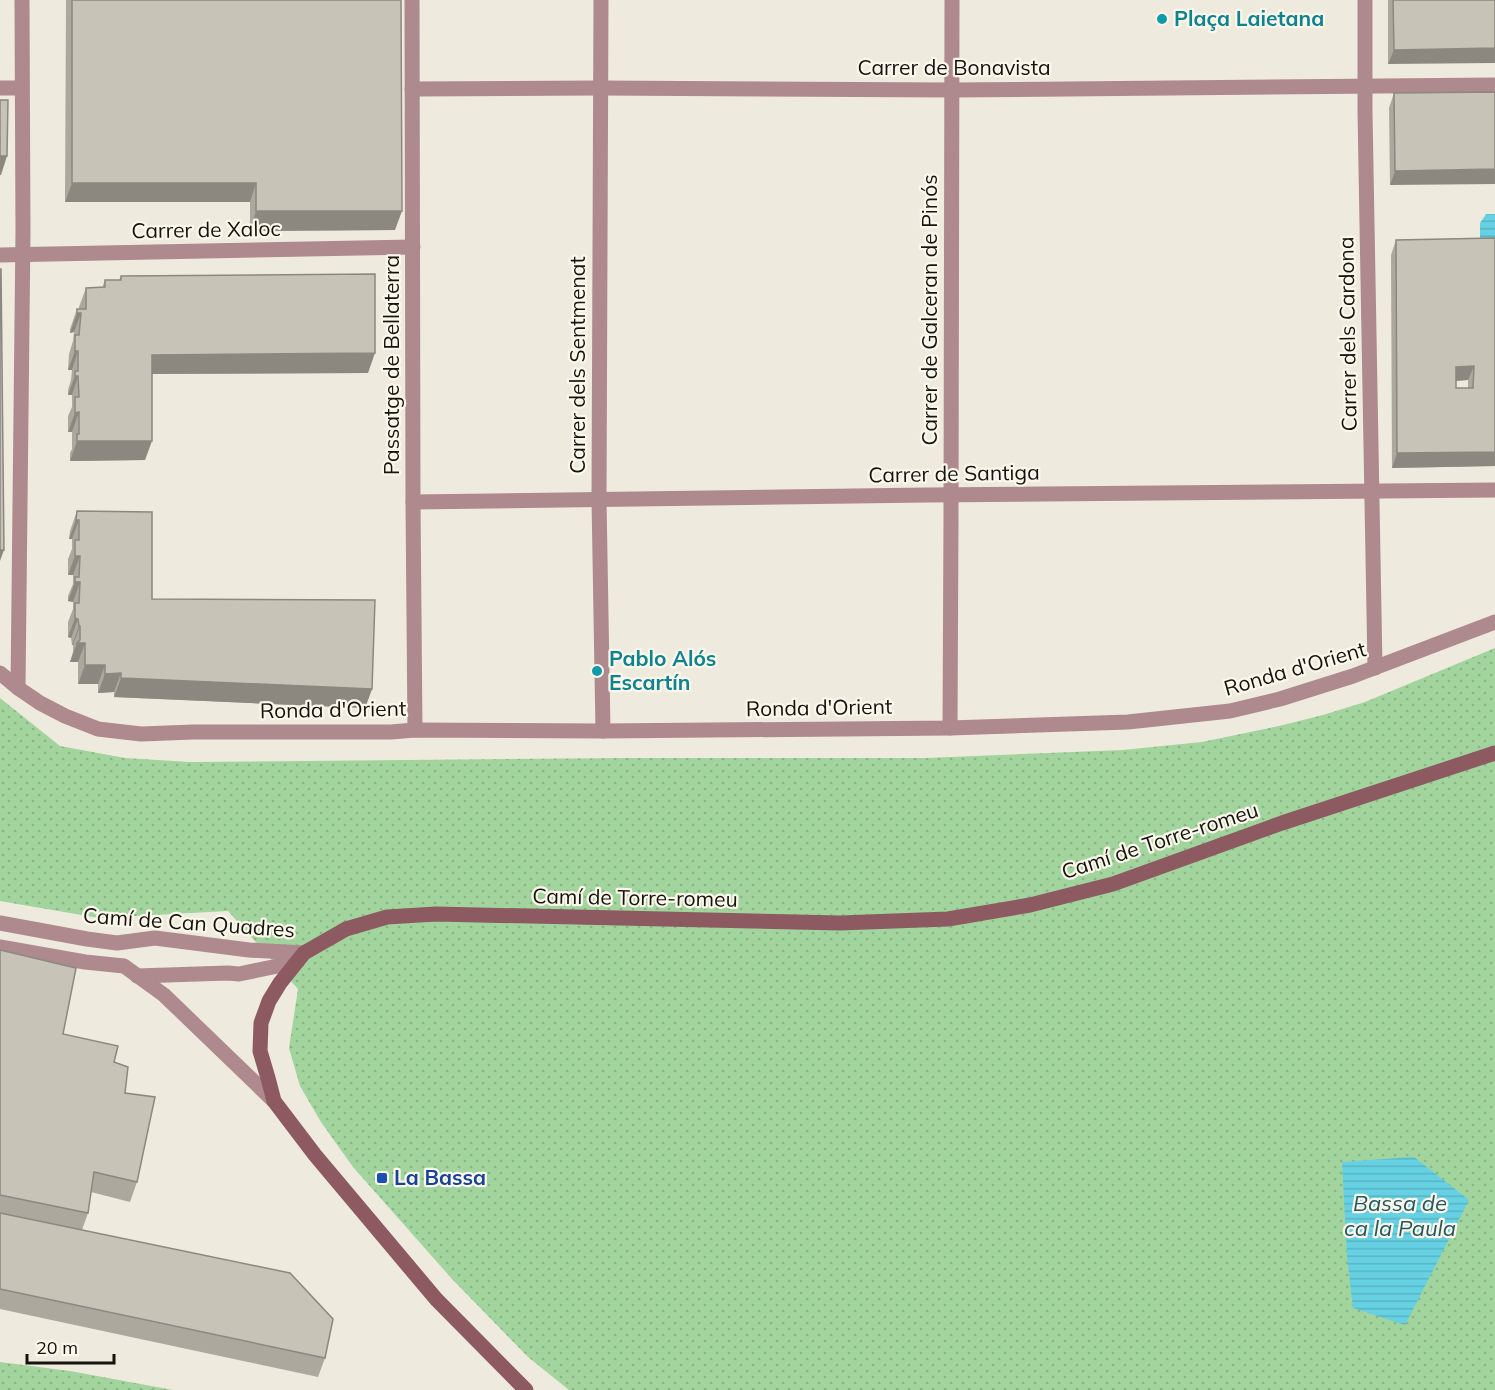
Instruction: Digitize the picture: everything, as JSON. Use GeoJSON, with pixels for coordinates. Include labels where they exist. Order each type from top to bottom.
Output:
{"type":"FeatureCollection","features":[{"type":"Feature","properties":{"kind":"street"},"geometry":{"type":"LineString","coordinates":[[18,688],[22,0]]}},
{"type":"Feature","properties":{"kind":"street","name":"Passatge de Bellaterra"},"geometry":{"type":"LineString","coordinates":[[412,0],[415,730]]}},
{"type":"Feature","properties":{"kind":"street","name":"Carrer dels Sentmenat"},"geometry":{"type":"LineString","coordinates":[[601,0],[599,499],[603,731]]}},
{"type":"Feature","properties":{"kind":"street","name":"Carrer de Galceran de Pinós"},"geometry":{"type":"LineString","coordinates":[[950,728],[952,0]]}},
{"type":"Feature","properties":{"kind":"street","name":"Carrer dels Cardona"},"geometry":{"type":"LineString","coordinates":[[1365,0],[1375,668]]}},
{"type":"Feature","properties":{"kind":"street","name":"Carrer de Bonavista"},"geometry":{"type":"LineString","coordinates":[[412,89],[951,90],[1495,85]]}},
{"type":"Feature","properties":{"kind":"street"},"geometry":{"type":"LineString","coordinates":[[0,88],[22,88]]}},
{"type":"Feature","properties":{"kind":"street","name":"Carrer de Xaloc"},"geometry":{"type":"LineString","coordinates":[[0,255],[413,247]]}},
{"type":"Feature","properties":{"kind":"street","name":"Carrer de Santiga"},"geometry":{"type":"LineString","coordinates":[[413,502],[1495,490]]}},
{"type":"Feature","properties":{"kind":"street","name":"Ronda d'Orient"},"geometry":{"type":"LineString","coordinates":[[0,673],[40,703],[65,716],[98,729],[141,734],[415,730],[950,728],[1128,722],[1230,711],[1280,699],[1375,668],[1495,622]]}},
{"type":"Feature","properties":{"kind":"street","name":"Camí de Torre-romeu"},"geometry":{"type":"LineString","coordinates":[[526,1390],[436,1299],[315,1155],[274,1101],[260,1051],[261,1023],[269,1001],[300,957],[346,930],[387,917],[436,914],[840,922],[948,919],[1030,904],[1113,884],[1282,823],[1495,753]]}},
{"type":"Feature","properties":{"kind":"street","name":"Camí de Can Quadres"},"geometry":{"type":"LineString","coordinates":[[0,923],[117,943],[155,938],[300,957]]}},
{"type":"Feature","properties":{"kind":"street","name":"Camí de Can Quadres"},"geometry":{"type":"LineString","coordinates":[[0,947],[85,962],[124,966],[164,995],[274,1101]]}},
{"type":"Feature","properties":{"kind":"street","name":"Camí de Can Quadres"},"geometry":{"type":"LineString","coordinates":[[137,976],[238,974],[300,957]]}},
{"type":"Feature","properties":{"kind":"green space"},"geometry":{"type":"Polygon","coordinates":[[[1495,648],[1495,1390],[569,1390],[528,1357],[452,1279],[353,1167],[321,1122],[300,1086],[289,1048],[298,989],[228,911],[99,918],[0,901],[0,698],[60,746],[125,758],[190,762],[926,758],[1123,750],[1202,742],[1279,726],[1365,702],[1495,648]]]}},
{"type":"Feature","properties":{"kind":"green space"},"geometry":{"type":"Polygon","coordinates":[[[0,1362],[70,1371],[173,1390],[0,1390],[0,1362]]]}},
{"type":"Feature","properties":{"kind":"water"},"geometry":{"type":"Polygon","coordinates":[[[1486,214],[1495,214],[1495,247],[1480,248],[1480,223],[1486,214]]]}},
{"type":"Feature","properties":{"kind":"water","name":"Bassa de ca la Paula"},"geometry":{"type":"Polygon","coordinates":[[[1414,1157],[1469,1200],[1405,1325],[1353,1308],[1347,1256],[1342,1162],[1414,1157]]]}},
{"type":"Feature","properties":{"kind":"building"},"geometry":{"type":"Polygon","coordinates":[[[72,0],[401,0],[402,211],[256,211],[256,183],[72,183],[72,0]]]}},
{"type":"Feature","properties":{"kind":"building"},"geometry":{"type":"Polygon","coordinates":[[[1393,0],[1495,0],[1495,48],[1394,50],[1393,0]]]}},
{"type":"Feature","properties":{"kind":"building"},"geometry":{"type":"Polygon","coordinates":[[[1495,92],[1495,169],[1395,171],[1394,93],[1495,92]]]}},
{"type":"Feature","properties":{"kind":"building"},"geometry":{"type":"Polygon","coordinates":[[[0,100],[8,100],[7,156],[0,156],[0,100]]]}},
{"type":"Feature","properties":{"kind":"building"},"geometry":{"type":"Polygon","coordinates":[[[1495,238],[1495,452],[1397,453],[1396,240],[1495,238]],[[1474,366],[1456,367],[1456,388],[1473,388],[1474,366]]]}},
{"type":"Feature","properties":{"kind":"building"},"geometry":{"type":"Polygon","coordinates":[[[1,269],[4,550],[0,550],[1,269]]]}},
{"type":"Feature","properties":{"kind":"building"},"geometry":{"type":"Polygon","coordinates":[[[375,274],[375,353],[152,355],[152,441],[77,441],[79,412],[75,413],[75,397],[79,397],[78,376],[75,376],[75,371],[78,371],[78,351],[75,351],[75,335],[79,335],[81,313],[77,313],[77,309],[86,309],[86,288],[105,287],[105,280],[121,280],[121,276],[375,274]]]}},
{"type":"Feature","properties":{"kind":"building"},"geometry":{"type":"Polygon","coordinates":[[[77,511],[152,512],[152,599],[375,600],[372,689],[121,678],[121,673],[105,674],[105,665],[85,665],[85,643],[77,643],[80,640],[80,626],[78,619],[75,618],[75,603],[79,603],[80,582],[75,582],[75,577],[79,577],[80,556],[75,556],[75,540],[79,540],[77,511]]]}},
{"type":"Feature","properties":{"kind":"building"},"geometry":{"type":"Polygon","coordinates":[[[0,950],[76,968],[63,1034],[118,1046],[114,1062],[128,1067],[125,1093],[155,1097],[137,1182],[94,1172],[88,1213],[0,1195],[0,950]]]}},
{"type":"Feature","properties":{"kind":"building"},"geometry":{"type":"Polygon","coordinates":[[[0,1213],[290,1273],[333,1319],[325,1358],[0,1289],[0,1213]]]}},
{"type":"Feature","properties":{"kind":"place","name":"Plaça Laietana"},"geometry":{"type":"Point","coordinates":[1162,19]}},
{"type":"Feature","properties":{"kind":"place","name":"Pablo Alós Escartín"},"geometry":{"type":"Point","coordinates":[597,671]}},
{"type":"Feature","properties":{"kind":"place","name":"La Bassa"},"geometry":{"type":"Point","coordinates":[382,1178]}}]}
